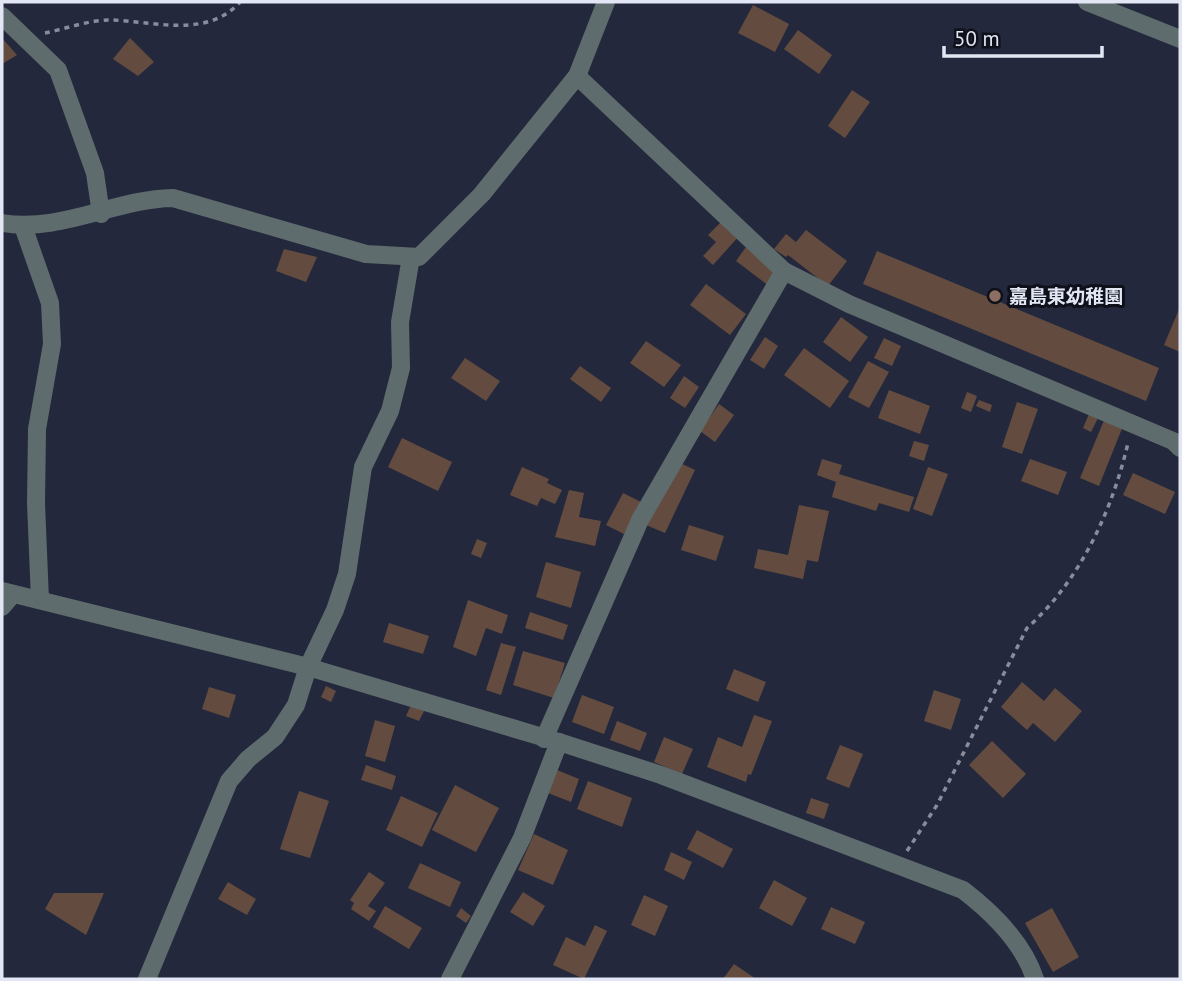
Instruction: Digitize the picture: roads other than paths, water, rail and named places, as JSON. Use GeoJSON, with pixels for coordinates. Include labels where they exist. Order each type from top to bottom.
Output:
{"type":"FeatureCollection","features":[{"type":"Feature","properties":{"kind":"street"},"geometry":{"type":"LineString","coordinates":[[2,223],[23,226],[101,214],[143,199],[173,198],[366,254],[419,257],[482,194],[577,76],[606,2]]}},
{"type":"Feature","properties":{"kind":"street"},"geometry":{"type":"LineString","coordinates":[[1087,2],[1180,38]]}},
{"type":"Feature","properties":{"kind":"street"},"geometry":{"type":"LineString","coordinates":[[2,16],[58,70],[94,173],[101,214]]}},
{"type":"Feature","properties":{"kind":"street"},"geometry":{"type":"LineString","coordinates":[[577,76],[784,271],[849,304],[1173,441],[1180,448]]}},
{"type":"Feature","properties":{"kind":"street"},"geometry":{"type":"LineString","coordinates":[[23,226],[50,303],[52,344],[37,429],[36,503],[40,600]]}},
{"type":"Feature","properties":{"kind":"street"},"geometry":{"type":"LineString","coordinates":[[147,979],[229,781],[248,759],[275,737],[296,705],[308,667],[335,610],[347,574],[363,467],[390,411],[401,368],[400,323],[411,257]]}},
{"type":"Feature","properties":{"kind":"street"},"geometry":{"type":"LineString","coordinates":[[450,979],[522,838],[552,740],[640,520],[784,271]]}},
{"type":"Feature","properties":{"kind":"street"},"geometry":{"type":"LineString","coordinates":[[6,597],[40,600],[308,667],[661,775],[962,890],[993,913],[1030,964],[1035,979]]}},
{"type":"Feature","properties":{"kind":"place","name":"嘉島東幼稚園"},"geometry":{"type":"Point","coordinates":[995,296]}}]}
